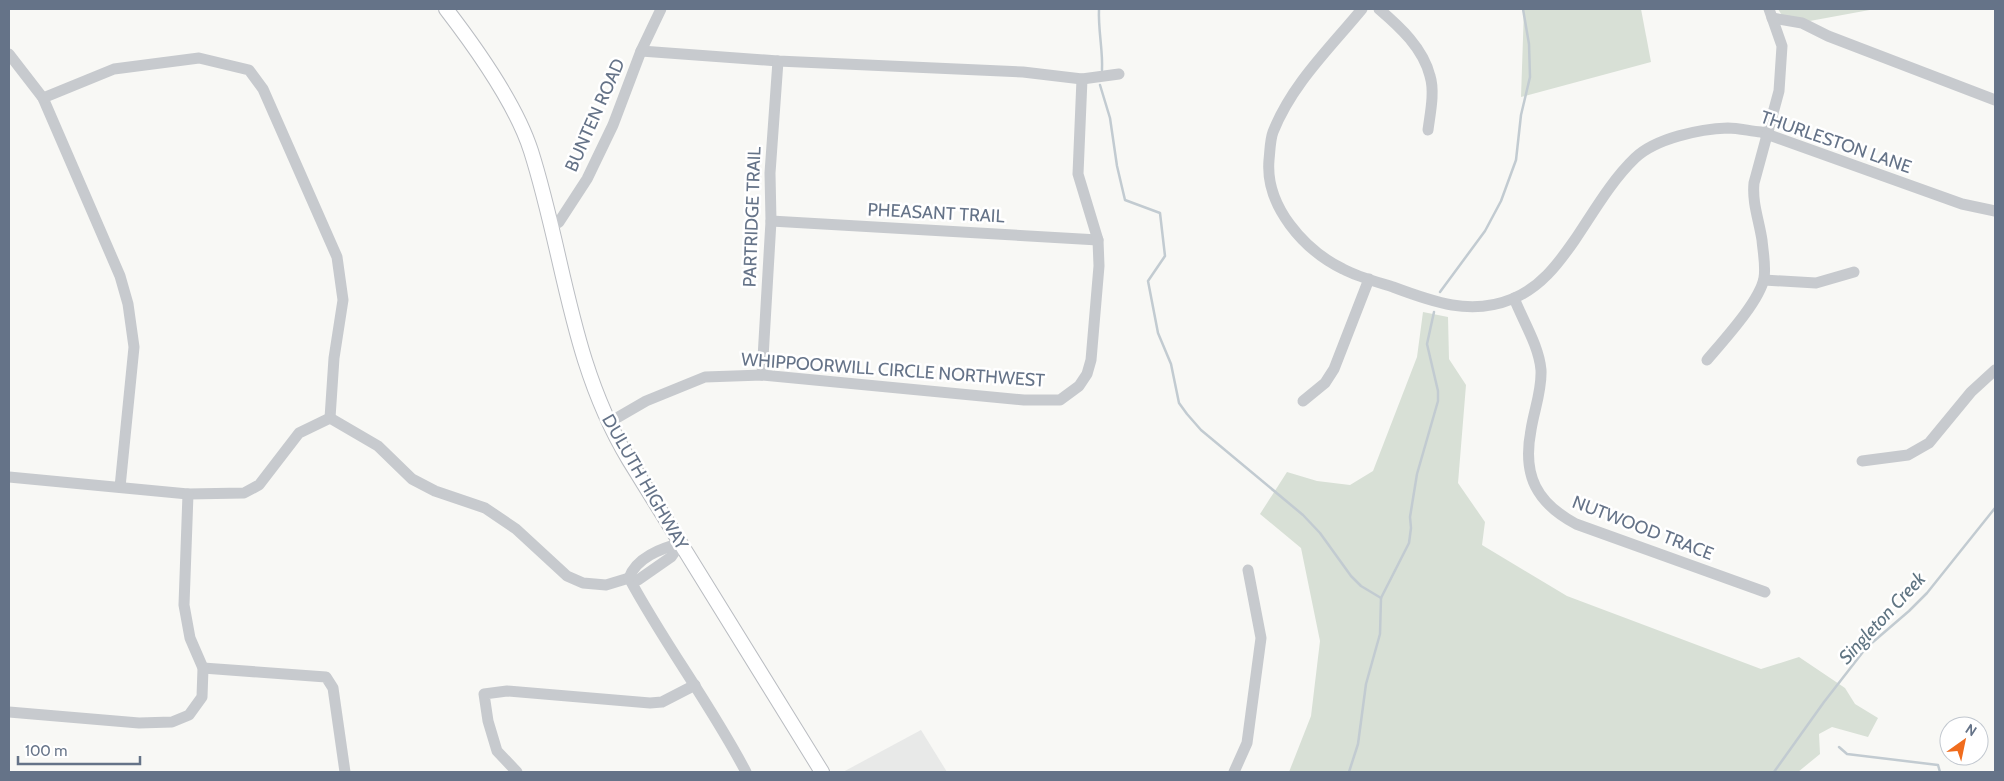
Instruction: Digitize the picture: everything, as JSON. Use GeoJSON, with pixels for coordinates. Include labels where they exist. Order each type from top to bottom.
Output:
{"type":"FeatureCollection","features":[{"type":"Feature","properties":{"kind":"main road","name":"DULUTH HIGHWAY"},"geometry":{"type":"LineString","coordinates":[[446,9],[493,74],[530,150],[551,227],[582,356],[608,423],[680,544],[822,772]]}},
{"type":"Feature","properties":{"kind":"street","name":"BUNTEN ROAD"},"geometry":{"type":"LineString","coordinates":[[551,227],[559,222],[587,179],[613,125],[641,51],[661,9]]}},
{"type":"Feature","properties":{"kind":"street","name":"THURLESTON LANE"},"geometry":{"type":"LineString","coordinates":[[1362,9],[1297,86],[1272,133],[1268,171],[1277,205],[1302,240],[1320,256],[1344,270],[1442,305],[1468,308],[1514,298],[1546,277],[1558,264],[1617,179],[1636,157],[1661,143],[1689,133],[1730,128],[1768,134],[1962,204],[1995,211]]}},
{"type":"Feature","properties":{"kind":"street"},"geometry":{"type":"LineString","coordinates":[[1379,9],[1396,23],[1422,54],[1431,77],[1428,130]]}},
{"type":"Feature","properties":{"kind":"street"},"geometry":{"type":"LineString","coordinates":[[1770,13],[1802,22],[1828,36],[1995,100]]}},
{"type":"Feature","properties":{"kind":"street"},"geometry":{"type":"LineString","coordinates":[[1707,360],[1746,313],[1764,280],[1765,261],[1753,198],[1754,183],[1779,91],[1782,46],[1770,13]]}},
{"type":"Feature","properties":{"kind":"street"},"geometry":{"type":"LineString","coordinates":[[641,51],[778,61],[1023,72],[1082,80],[1119,74]]}},
{"type":"Feature","properties":{"kind":"street"},"geometry":{"type":"LineString","coordinates":[[9,54],[43,98],[120,276],[128,304],[134,347],[120,487]]}},
{"type":"Feature","properties":{"kind":"street"},"geometry":{"type":"LineString","coordinates":[[43,98],[114,69],[150,63],[199,58],[249,70],[264,89],[337,257],[343,300],[334,358],[330,418]]}},
{"type":"Feature","properties":{"kind":"street","name":"PARTRIDGE TRAIL"},"geometry":{"type":"LineString","coordinates":[[762,375],[771,221],[770,173],[778,61]]}},
{"type":"Feature","properties":{"kind":"street","name":"WHIPPOORWILL CIRCLE NORTHWEST"},"geometry":{"type":"LineString","coordinates":[[608,423],[646,401],[704,377],[762,375],[1024,400],[1060,400],[1079,386],[1087,374],[1091,360],[1098,288],[1098,240],[1078,174],[1082,80]]}},
{"type":"Feature","properties":{"kind":"street","name":"PHEASANT TRAIL"},"geometry":{"type":"LineString","coordinates":[[771,221],[1098,240]]}},
{"type":"Feature","properties":{"kind":"street"},"geometry":{"type":"LineString","coordinates":[[1764,280],[1816,283],[1854,272]]}},
{"type":"Feature","properties":{"kind":"street"},"geometry":{"type":"LineString","coordinates":[[1303,401],[1325,383],[1334,369],[1369,279]]}},
{"type":"Feature","properties":{"kind":"street","name":"NUTWOOD TRACE"},"geometry":{"type":"LineString","coordinates":[[1514,298],[1538,354],[1541,370],[1529,454],[1531,478],[1541,498],[1555,512],[1576,524],[1765,592]]}},
{"type":"Feature","properties":{"kind":"street"},"geometry":{"type":"LineString","coordinates":[[1862,461],[1908,455],[1929,442],[1939,434],[1971,392],[1995,370]]}},
{"type":"Feature","properties":{"kind":"street"},"geometry":{"type":"LineString","coordinates":[[9,477],[188,494],[244,493],[259,485],[299,433],[330,418]]}},
{"type":"Feature","properties":{"kind":"street"},"geometry":{"type":"LineString","coordinates":[[330,418],[378,446],[412,479],[435,492],[485,508],[516,529],[567,576],[583,583],[606,586],[629,578]]}},
{"type":"Feature","properties":{"kind":"street"},"geometry":{"type":"LineString","coordinates":[[9,712],[139,722],[172,722],[189,715],[202,697],[203,668],[190,638],[184,605],[188,494]]}},
{"type":"Feature","properties":{"kind":"street"},"geometry":{"type":"LineString","coordinates":[[680,544],[664,548],[632,567],[629,578],[727,735],[746,772]]}},
{"type":"Feature","properties":{"kind":"street"},"geometry":{"type":"LineString","coordinates":[[1234,772],[1247,742],[1261,638],[1248,570]]}},
{"type":"Feature","properties":{"kind":"street"},"geometry":{"type":"LineString","coordinates":[[203,668],[326,677],[333,688],[345,772]]}},
{"type":"Feature","properties":{"kind":"street"},"geometry":{"type":"LineString","coordinates":[[517,772],[497,751],[488,721],[484,694],[507,691],[650,703],[662,702],[695,684]]}},
{"type":"Feature","properties":{"kind":"shaded area"},"geometry":{"type":"Polygon","coordinates":[[[1524,9],[1641,9],[1651,62],[1521,97],[1524,9]]]}},
{"type":"Feature","properties":{"kind":"shaded area"},"geometry":{"type":"Polygon","coordinates":[[[1778,9],[1875,9],[1788,25],[1778,9]]]}},
{"type":"Feature","properties":{"kind":"shaded area"},"geometry":{"type":"Polygon","coordinates":[[[1423,312],[1448,317],[1449,359],[1466,385],[1458,483],[1485,522],[1482,545],[1567,596],[1761,669],[1799,657],[1845,688],[1855,704],[1878,718],[1868,737],[1832,727],[1819,734],[1820,754],[1798,772],[1289,772],[1311,716],[1320,641],[1301,548],[1260,514],[1287,472],[1317,481],[1350,485],[1373,471],[1417,357],[1423,312]]]}},
{"type":"Feature","properties":{"kind":"shaded area"},"geometry":{"type":"Polygon","coordinates":[[[921,730],[947,772],[843,772],[921,730]]]}},
{"type":"Feature","properties":{"kind":"waterway"},"geometry":{"type":"LineString","coordinates":[[1099,9],[1102,70]]}},
{"type":"Feature","properties":{"kind":"waterway"},"geometry":{"type":"LineString","coordinates":[[1440,292],[1485,231],[1501,201],[1516,160],[1521,115],[1530,77],[1529,44],[1523,9]]}},
{"type":"Feature","properties":{"kind":"waterway"},"geometry":{"type":"LineString","coordinates":[[1100,85],[1110,118],[1117,166],[1125,200],[1160,213],[1165,256],[1148,281],[1158,333],[1171,364],[1179,403],[1201,430],[1303,515],[1320,533],[1351,576],[1361,586],[1381,598]]}},
{"type":"Feature","properties":{"kind":"waterway"},"geometry":{"type":"LineString","coordinates":[[1349,772],[1358,744],[1366,684],[1380,634],[1381,598],[1409,543],[1410,517],[1417,474],[1438,401],[1438,391],[1427,344],[1434,312]]}},
{"type":"Feature","properties":{"kind":"waterway","name":"Singleton Creek"},"geometry":{"type":"LineString","coordinates":[[1774,772],[1824,702],[1866,648],[1927,593],[1995,508]]}},
{"type":"Feature","properties":{"kind":"waterway"},"geometry":{"type":"LineString","coordinates":[[1839,747],[1847,754],[1938,765],[1940,772]]}}]}
